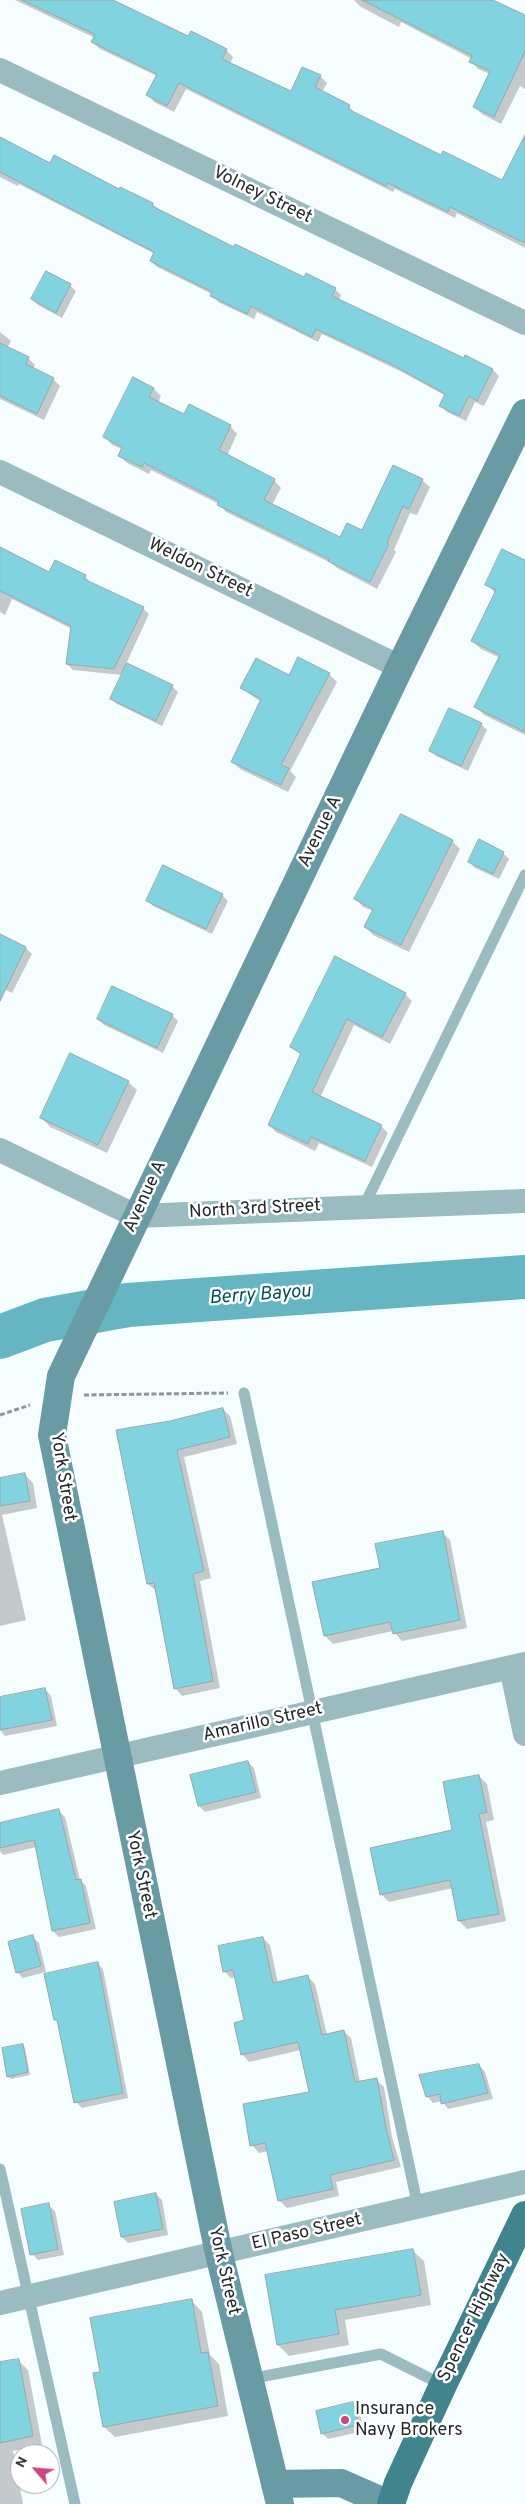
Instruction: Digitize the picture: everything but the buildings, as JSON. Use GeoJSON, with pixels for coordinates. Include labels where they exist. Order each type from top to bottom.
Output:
{"type":"FeatureCollection","features":[{"type":"Feature","properties":{"kind":"main road","name":"Spencer Highway"},"geometry":{"type":"LineString","coordinates":[[390,2504],[443,2385],[525,2215]]}},
{"type":"Feature","properties":{"kind":"street","name":"Volney Street"},"geometry":{"type":"LineString","coordinates":[[0,70],[525,323]]}},
{"type":"Feature","properties":{"kind":"street","name":"Avenue A"},"geometry":{"type":"LineString","coordinates":[[120,1252],[400,667],[525,413]]}},
{"type":"Feature","properties":{"kind":"street","name":"Weldon Street"},"geometry":{"type":"LineString","coordinates":[[0,472],[400,667]]}},
{"type":"Feature","properties":{"kind":"street","name":"North 3rd Street"},"geometry":{"type":"LineString","coordinates":[[0,1150],[136,1216],[525,1201]]}},
{"type":"Feature","properties":{"kind":"street","name":"York Street"},"geometry":{"type":"LineString","coordinates":[[120,1252],[59,1386],[52,1435],[116,1757],[219,2254],[277,2494]]}},
{"type":"Feature","properties":{"kind":"street","name":"Amarillo Street"},"geometry":{"type":"LineString","coordinates":[[0,1783],[518,1665]]}},
{"type":"Feature","properties":{"kind":"street"},"geometry":{"type":"LineString","coordinates":[[518,1665],[525,1734]]}},
{"type":"Feature","properties":{"kind":"street","name":"El Paso Street"},"geometry":{"type":"LineString","coordinates":[[0,2303],[525,2182]]}},
{"type":"Feature","properties":{"kind":"street"},"geometry":{"type":"LineString","coordinates":[[277,2494],[341,2483],[390,2504]]}},
{"type":"Feature","properties":{"kind":"lane"},"geometry":{"type":"LineString","coordinates":[[364,1206],[525,875]]}},
{"type":"Feature","properties":{"kind":"lane"},"geometry":{"type":"LineString","coordinates":[[244,1393],[418,2207]]}},
{"type":"Feature","properties":{"kind":"lane"},"geometry":{"type":"LineString","coordinates":[[0,2169],[75,2504]]}},
{"type":"Feature","properties":{"kind":"lane"},"geometry":{"type":"LineString","coordinates":[[249,2379],[381,2354],[443,2385]]}},
{"type":"Feature","properties":{"kind":"path"},"geometry":{"type":"LineString","coordinates":[[59,1386],[244,1393]]}},
{"type":"Feature","properties":{"kind":"waterway","name":"Berry Bayou"},"geometry":{"type":"LineString","coordinates":[[0,1337],[45,1320],[128,1305],[525,1277]]}},
{"type":"Feature","properties":{"kind":"place","name":"Insurance Navy Brokers"},"geometry":{"type":"Point","coordinates":[345,2420]}}]}
